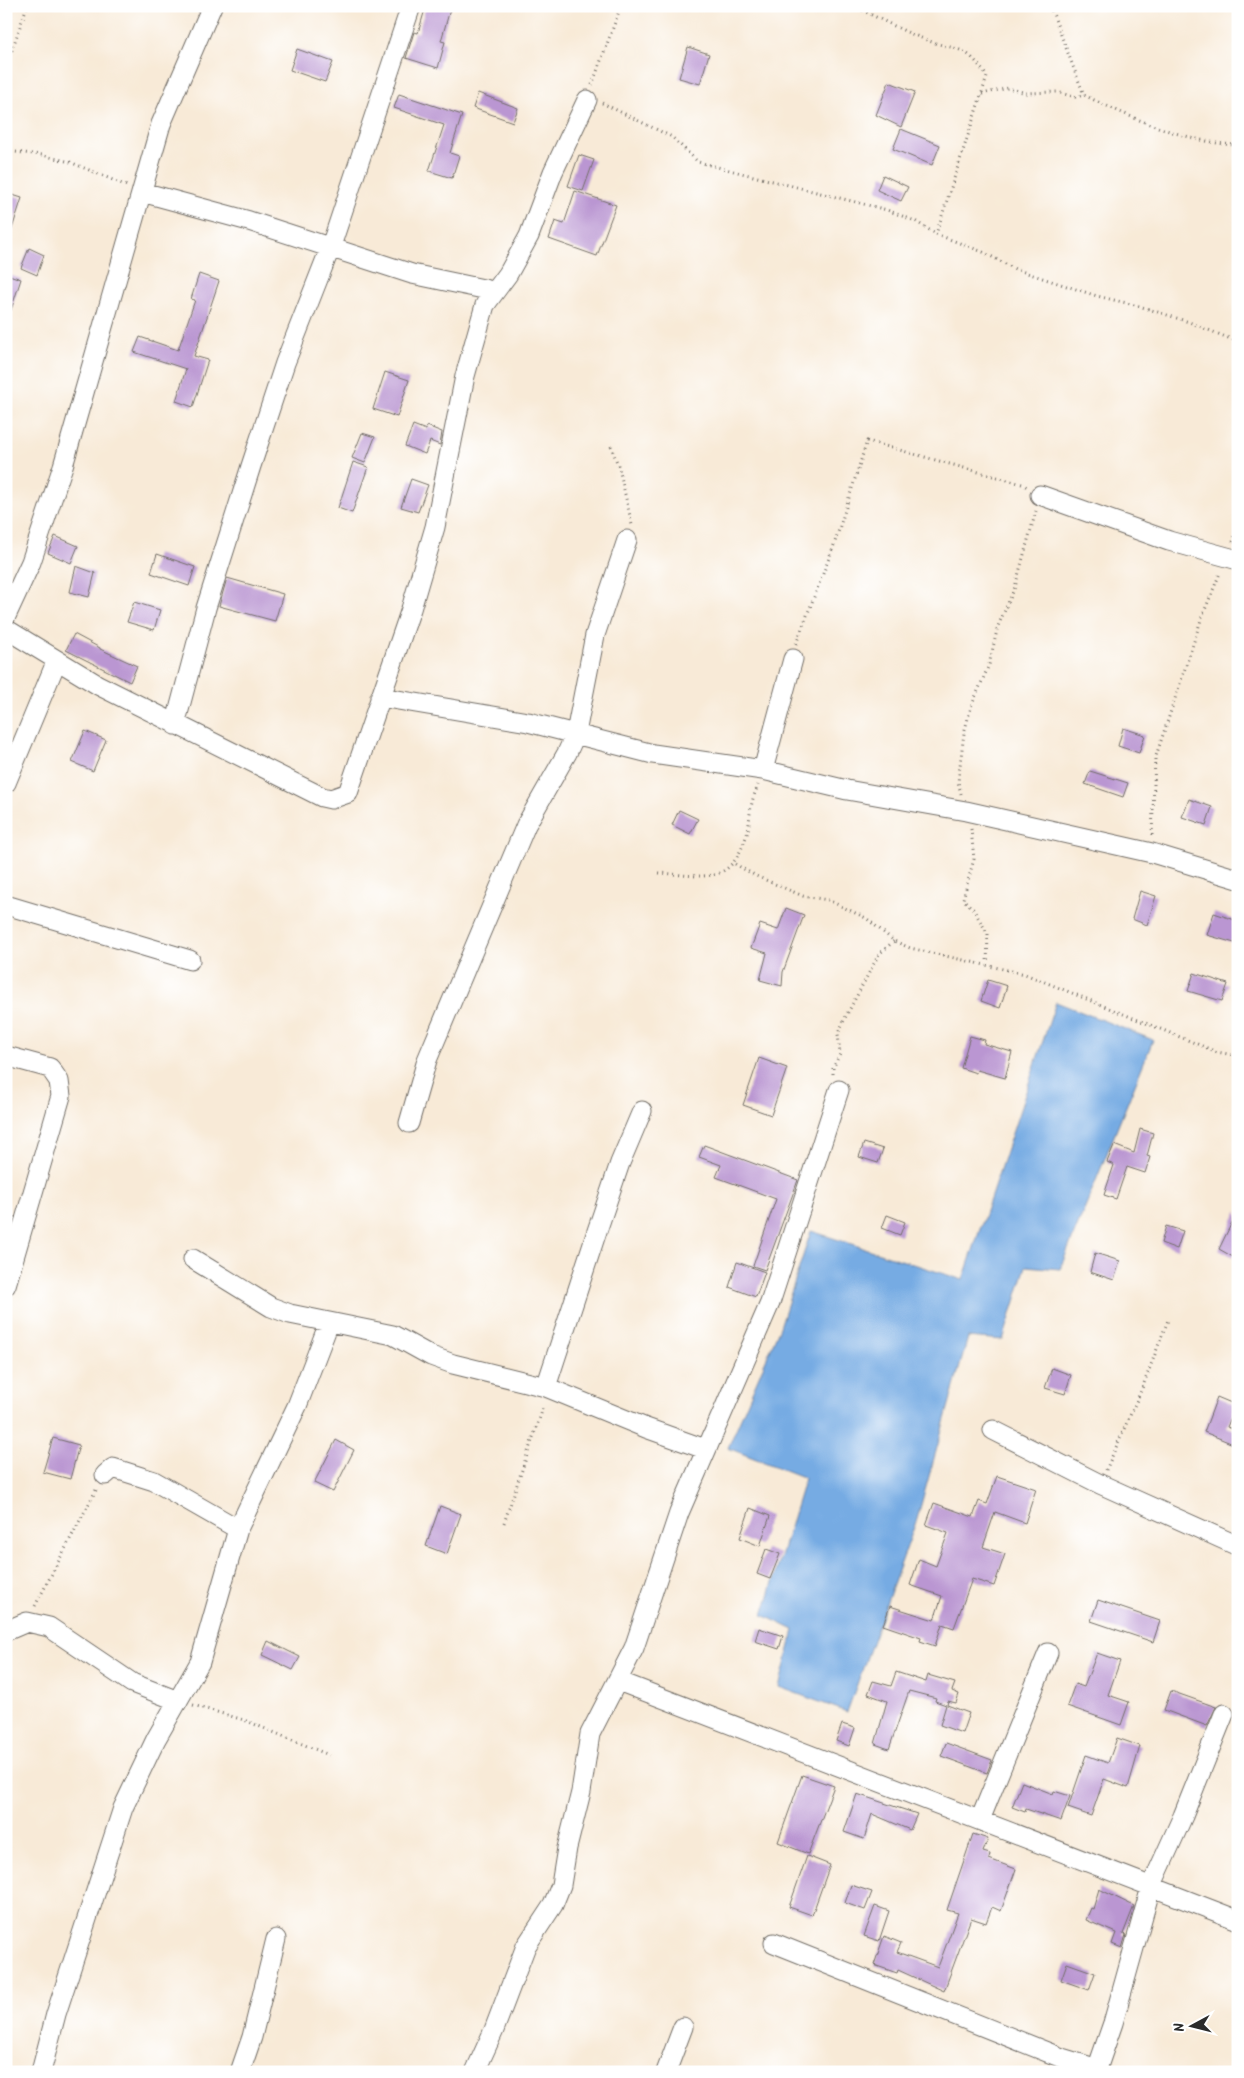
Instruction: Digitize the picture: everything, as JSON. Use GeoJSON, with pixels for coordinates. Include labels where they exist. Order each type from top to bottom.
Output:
{"type":"FeatureCollection","features":[{"type":"Feature","properties":{"kind":"street"},"geometry":{"type":"LineString","coordinates":[[6,616],[31,562],[54,492],[161,124],[212,6]]}},
{"type":"Feature","properties":{"kind":"street"},"geometry":{"type":"LineString","coordinates":[[175,725],[206,608],[251,466],[285,363],[331,246],[411,6]]}},
{"type":"Feature","properties":{"kind":"street"},"geometry":{"type":"LineString","coordinates":[[6,629],[98,685],[322,797],[330,799],[348,792],[411,609],[435,527],[472,348],[485,304],[493,291],[501,285],[529,236],[553,172],[587,100]]}},
{"type":"Feature","properties":{"kind":"street"},"geometry":{"type":"LineString","coordinates":[[142,192],[331,246],[412,274],[493,291]]}},
{"type":"Feature","properties":{"kind":"street"},"geometry":{"type":"LineString","coordinates":[[1040,495],[1169,541],[1233,558]]}},
{"type":"Feature","properties":{"kind":"street"},"geometry":{"type":"LineString","coordinates":[[409,1122],[427,1060],[526,826],[568,753],[576,733],[595,635],[627,540]]}},
{"type":"Feature","properties":{"kind":"street"},"geometry":{"type":"LineString","coordinates":[[763,770],[793,659]]}},
{"type":"Feature","properties":{"kind":"street"},"geometry":{"type":"LineString","coordinates":[[6,783],[57,660]]}},
{"type":"Feature","properties":{"kind":"street"},"geometry":{"type":"LineString","coordinates":[[380,697],[519,720],[653,754],[763,770],[847,790],[966,811],[1152,853],[1238,879]]}},
{"type":"Feature","properties":{"kind":"street"},"geometry":{"type":"LineString","coordinates":[[6,905],[190,960]]}},
{"type":"Feature","properties":{"kind":"street"},"geometry":{"type":"LineString","coordinates":[[6,1056],[50,1068],[59,1081],[61,1096],[6,1285]]}},
{"type":"Feature","properties":{"kind":"street"},"geometry":{"type":"LineString","coordinates":[[475,2072],[494,2030],[526,1946],[553,1906],[561,1885],[566,1848],[581,1792],[590,1734],[634,1648],[657,1572],[705,1449],[770,1303],[839,1090]]}},
{"type":"Feature","properties":{"kind":"street"},"geometry":{"type":"LineString","coordinates":[[546,1387],[620,1163],[642,1111]]}},
{"type":"Feature","properties":{"kind":"street"},"geometry":{"type":"LineString","coordinates":[[193,1259],[271,1307],[329,1323],[394,1335],[432,1356],[453,1364],[546,1387],[646,1428],[705,1449]]}},
{"type":"Feature","properties":{"kind":"street"},"geometry":{"type":"LineString","coordinates":[[41,2072],[56,2014],[123,1808],[156,1739],[200,1662],[238,1529],[297,1406],[329,1323]]}},
{"type":"Feature","properties":{"kind":"street"},"geometry":{"type":"LineString","coordinates":[[993,1430],[1100,1484],[1238,1546]]}},
{"type":"Feature","properties":{"kind":"street"},"geometry":{"type":"LineString","coordinates":[[105,1475],[113,1468],[154,1481],[238,1529]]}},
{"type":"Feature","properties":{"kind":"street"},"geometry":{"type":"LineString","coordinates":[[6,1631],[27,1622],[50,1627],[132,1682],[178,1701]]}},
{"type":"Feature","properties":{"kind":"street"},"geometry":{"type":"LineString","coordinates":[[980,1820],[1048,1653]]}},
{"type":"Feature","properties":{"kind":"street"},"geometry":{"type":"LineString","coordinates":[[618,1681],[1238,1920]]}},
{"type":"Feature","properties":{"kind":"street"},"geometry":{"type":"LineString","coordinates":[[774,1943],[1062,2058],[1097,2070],[1114,2024],[1151,1887],[1183,1816],[1224,1714]]}},
{"type":"Feature","properties":{"kind":"street"},"geometry":{"type":"LineString","coordinates":[[240,2072],[252,2036],[276,1939]]}},
{"type":"Feature","properties":{"kind":"street"},"geometry":{"type":"LineString","coordinates":[[666,2072],[683,2027]]}},
{"type":"Feature","properties":{"kind":"path"},"geometry":{"type":"LineString","coordinates":[[6,59],[12,50],[27,6]]}},
{"type":"Feature","properties":{"kind":"path"},"geometry":{"type":"LineString","coordinates":[[621,6],[587,100],[602,102],[672,137],[698,162],[887,210],[915,220],[936,234],[983,252],[1016,269],[1097,296],[1148,309],[1238,342]]}},
{"type":"Feature","properties":{"kind":"path"},"geometry":{"type":"LineString","coordinates":[[853,6],[925,40],[954,46],[976,60],[987,77],[936,234]]}},
{"type":"Feature","properties":{"kind":"path"},"geometry":{"type":"LineString","coordinates":[[1050,6],[1084,95]]}},
{"type":"Feature","properties":{"kind":"path"},"geometry":{"type":"LineString","coordinates":[[981,94],[1008,88],[1026,93],[1057,92],[1076,97],[1084,95],[1110,108],[1190,136],[1219,144],[1238,145]]}},
{"type":"Feature","properties":{"kind":"path"},"geometry":{"type":"LineString","coordinates":[[6,151],[42,155],[70,162],[142,192]]}},
{"type":"Feature","properties":{"kind":"path"},"geometry":{"type":"LineString","coordinates":[[793,659],[795,646],[838,536],[867,441],[1022,484],[1040,495],[1016,587],[998,626],[989,665],[971,706],[964,734],[958,782],[972,833],[974,859],[963,899],[973,909],[988,934],[987,964]]}},
{"type":"Feature","properties":{"kind":"path"},"geometry":{"type":"LineString","coordinates":[[611,446],[620,468],[626,504],[631,517],[632,524],[627,540]]}},
{"type":"Feature","properties":{"kind":"path"},"geometry":{"type":"LineString","coordinates":[[1152,853],[1154,759],[1202,617],[1233,558],[1238,526]]}},
{"type":"Feature","properties":{"kind":"path"},"geometry":{"type":"LineString","coordinates":[[659,873],[710,875],[722,873],[735,864],[748,833],[751,804],[763,770]]}},
{"type":"Feature","properties":{"kind":"path"},"geometry":{"type":"LineString","coordinates":[[735,864],[756,876],[803,896],[828,900],[878,926],[894,941],[910,948],[1025,974],[1217,1052],[1238,1056]]}},
{"type":"Feature","properties":{"kind":"path"},"geometry":{"type":"LineString","coordinates":[[839,1090],[834,1080],[833,1068],[840,1054],[838,1034],[844,1018],[880,954],[894,941]]}},
{"type":"Feature","properties":{"kind":"path"},"geometry":{"type":"LineString","coordinates":[[1100,1484],[1143,1386],[1168,1320]]}},
{"type":"Feature","properties":{"kind":"path"},"geometry":{"type":"LineString","coordinates":[[504,1523],[525,1468],[544,1403],[546,1387]]}},
{"type":"Feature","properties":{"kind":"path"},"geometry":{"type":"LineString","coordinates":[[27,1622],[105,1475]]}},
{"type":"Feature","properties":{"kind":"path"},"geometry":{"type":"LineString","coordinates":[[178,1701],[244,1720],[328,1754]]}},
{"type":"Feature","properties":{"kind":"water"},"geometry":{"type":"Polygon","coordinates":[[[1056,1002],[1153,1040],[1060,1269],[1026,1266],[1003,1340],[968,1337],[917,1519],[847,1712],[779,1687],[794,1630],[763,1615],[805,1478],[728,1448],[780,1327],[811,1231],[963,1280],[1056,1002]]]}},
{"type":"Feature","properties":{"kind":"building"},"geometry":{"type":"Polygon","coordinates":[[[426,6],[451,6],[441,41],[445,42],[438,68],[406,58],[414,32],[418,33],[426,6]]]}},
{"type":"Feature","properties":{"kind":"building"},"geometry":{"type":"Polygon","coordinates":[[[688,47],[709,54],[700,84],[679,78],[688,47]]]}},
{"type":"Feature","properties":{"kind":"building"},"geometry":{"type":"Polygon","coordinates":[[[297,49],[333,62],[325,82],[290,70],[297,49]]]}},
{"type":"Feature","properties":{"kind":"building"},"geometry":{"type":"Polygon","coordinates":[[[889,82],[915,92],[901,127],[876,115],[889,82]]]}},
{"type":"Feature","properties":{"kind":"building"},"geometry":{"type":"Polygon","coordinates":[[[478,93],[518,108],[513,122],[473,108],[478,93]]]}},
{"type":"Feature","properties":{"kind":"building"},"geometry":{"type":"Polygon","coordinates":[[[399,94],[462,115],[450,153],[459,156],[452,178],[429,171],[444,125],[394,108],[399,94]]]}},
{"type":"Feature","properties":{"kind":"building"},"geometry":{"type":"Polygon","coordinates":[[[901,129],[940,145],[932,165],[893,149],[901,129]]]}},
{"type":"Feature","properties":{"kind":"building"},"geometry":{"type":"Polygon","coordinates":[[[579,155],[594,160],[583,191],[568,186],[579,155]]]}},
{"type":"Feature","properties":{"kind":"building"},"geometry":{"type":"Polygon","coordinates":[[[883,175],[908,187],[901,201],[877,190],[883,175]]]}},
{"type":"Feature","properties":{"kind":"building"},"geometry":{"type":"Polygon","coordinates":[[[575,191],[616,205],[597,256],[549,239],[555,221],[564,224],[575,191]]]}},
{"type":"Feature","properties":{"kind":"building"},"geometry":{"type":"Polygon","coordinates":[[[6,193],[22,198],[9,238],[6,237],[6,193]]]}},
{"type":"Feature","properties":{"kind":"building"},"geometry":{"type":"Polygon","coordinates":[[[29,248],[44,255],[37,275],[21,268],[29,248]]]}},
{"type":"Feature","properties":{"kind":"building"},"geometry":{"type":"Polygon","coordinates":[[[6,274],[21,279],[9,316],[6,315],[6,274]]]}},
{"type":"Feature","properties":{"kind":"building"},"geometry":{"type":"Polygon","coordinates":[[[199,274],[219,281],[194,356],[208,360],[193,407],[176,401],[186,369],[134,352],[140,337],[178,350],[195,300],[191,299],[199,274]]]}},
{"type":"Feature","properties":{"kind":"building"},"geometry":{"type":"Polygon","coordinates":[[[385,372],[409,380],[397,417],[373,409],[385,372]]]}},
{"type":"Feature","properties":{"kind":"building"},"geometry":{"type":"Polygon","coordinates":[[[413,425],[426,430],[427,426],[442,432],[440,445],[430,441],[425,454],[405,446],[413,425]]]}},
{"type":"Feature","properties":{"kind":"building"},"geometry":{"type":"Polygon","coordinates":[[[362,433],[375,437],[365,463],[352,458],[362,433]]]}},
{"type":"Feature","properties":{"kind":"building"},"geometry":{"type":"Polygon","coordinates":[[[353,462],[368,467],[352,513],[338,508],[353,462]]]}},
{"type":"Feature","properties":{"kind":"building"},"geometry":{"type":"Polygon","coordinates":[[[411,479],[428,485],[418,512],[401,507],[411,479]]]}},
{"type":"Feature","properties":{"kind":"building"},"geometry":{"type":"Polygon","coordinates":[[[55,536],[78,546],[71,563],[48,553],[55,536]]]}},
{"type":"Feature","properties":{"kind":"building"},"geometry":{"type":"Polygon","coordinates":[[[157,554],[195,567],[189,586],[151,573],[157,554]]]}},
{"type":"Feature","properties":{"kind":"building"},"geometry":{"type":"Polygon","coordinates":[[[76,566],[95,573],[89,597],[70,592],[76,566]]]}},
{"type":"Feature","properties":{"kind":"building"},"geometry":{"type":"Polygon","coordinates":[[[227,578],[283,594],[275,621],[219,606],[227,578]]]}},
{"type":"Feature","properties":{"kind":"building"},"geometry":{"type":"Polygon","coordinates":[[[134,602],[160,610],[154,630],[127,622],[134,602]]]}},
{"type":"Feature","properties":{"kind":"building"},"geometry":{"type":"Polygon","coordinates":[[[74,634],[100,649],[137,666],[130,682],[66,650],[74,634]]]}},
{"type":"Feature","properties":{"kind":"building"},"geometry":{"type":"Polygon","coordinates":[[[1123,728],[1145,735],[1139,753],[1118,746],[1123,728]]]}},
{"type":"Feature","properties":{"kind":"building"},"geometry":{"type":"Polygon","coordinates":[[[85,731],[106,740],[93,771],[72,762],[85,731]]]}},
{"type":"Feature","properties":{"kind":"building"},"geometry":{"type":"Polygon","coordinates":[[[1090,771],[1128,783],[1123,797],[1085,784],[1090,771]]]}},
{"type":"Feature","properties":{"kind":"building"},"geometry":{"type":"Polygon","coordinates":[[[1189,799],[1212,807],[1206,825],[1182,817],[1189,799]]]}},
{"type":"Feature","properties":{"kind":"building"},"geometry":{"type":"Polygon","coordinates":[[[679,810],[698,819],[690,834],[672,825],[679,810]]]}},
{"type":"Feature","properties":{"kind":"building"},"geometry":{"type":"Polygon","coordinates":[[[1140,891],[1156,896],[1147,925],[1132,919],[1140,891]]]}},
{"type":"Feature","properties":{"kind":"building"},"geometry":{"type":"Polygon","coordinates":[[[786,908],[804,915],[783,972],[782,986],[760,980],[767,953],[751,948],[760,924],[778,930],[786,908]]]}},
{"type":"Feature","properties":{"kind":"building"},"geometry":{"type":"Polygon","coordinates":[[[1214,913],[1238,921],[1238,944],[1207,935],[1214,913]]]}},
{"type":"Feature","properties":{"kind":"building"},"geometry":{"type":"Polygon","coordinates":[[[1194,973],[1228,984],[1222,1001],[1188,991],[1194,973]]]}},
{"type":"Feature","properties":{"kind":"building"},"geometry":{"type":"Polygon","coordinates":[[[988,980],[1007,986],[1000,1008],[981,1001],[988,980]]]}},
{"type":"Feature","properties":{"kind":"building"},"geometry":{"type":"Polygon","coordinates":[[[970,1036],[985,1040],[984,1044],[1012,1052],[1005,1078],[977,1070],[976,1073],[961,1068],[970,1036]]]}},
{"type":"Feature","properties":{"kind":"building"},"geometry":{"type":"Polygon","coordinates":[[[759,1058],[787,1068],[771,1115],[743,1105],[759,1058]]]}},
{"type":"Feature","properties":{"kind":"building"},"geometry":{"type":"Polygon","coordinates":[[[1140,1129],[1153,1133],[1147,1156],[1150,1157],[1145,1173],[1127,1167],[1116,1199],[1104,1195],[1114,1165],[1107,1162],[1114,1145],[1134,1153],[1140,1129]]]}},
{"type":"Feature","properties":{"kind":"building"},"geometry":{"type":"Polygon","coordinates":[[[864,1143],[883,1149],[878,1163],[859,1157],[864,1143]]]}},
{"type":"Feature","properties":{"kind":"building"},"geometry":{"type":"Polygon","coordinates":[[[704,1145],[798,1180],[765,1270],[753,1266],[776,1199],[716,1177],[721,1165],[699,1157],[704,1145]]]}},
{"type":"Feature","properties":{"kind":"building"},"geometry":{"type":"Polygon","coordinates":[[[1238,1210],[1238,1248],[1233,1257],[1219,1249],[1238,1210]]]}},
{"type":"Feature","properties":{"kind":"building"},"geometry":{"type":"Polygon","coordinates":[[[887,1215],[905,1222],[900,1235],[882,1228],[887,1215]]]}},
{"type":"Feature","properties":{"kind":"building"},"geometry":{"type":"Polygon","coordinates":[[[1166,1226],[1183,1231],[1177,1249],[1161,1243],[1166,1226]]]}},
{"type":"Feature","properties":{"kind":"building"},"geometry":{"type":"Polygon","coordinates":[[[1095,1253],[1120,1261],[1114,1280],[1090,1272],[1095,1253]]]}},
{"type":"Feature","properties":{"kind":"building"},"geometry":{"type":"Polygon","coordinates":[[[737,1262],[765,1272],[756,1297],[729,1287],[737,1262]]]}},
{"type":"Feature","properties":{"kind":"building"},"geometry":{"type":"Polygon","coordinates":[[[1052,1368],[1071,1375],[1065,1394],[1045,1388],[1052,1368]]]}},
{"type":"Feature","properties":{"kind":"building"},"geometry":{"type":"Polygon","coordinates":[[[1217,1397],[1236,1405],[1227,1427],[1238,1431],[1238,1446],[1204,1432],[1217,1397]]]}},
{"type":"Feature","properties":{"kind":"building"},"geometry":{"type":"Polygon","coordinates":[[[53,1438],[79,1445],[70,1479],[43,1472],[53,1438]]]}},
{"type":"Feature","properties":{"kind":"building"},"geometry":{"type":"Polygon","coordinates":[[[336,1440],[354,1450],[333,1492],[314,1483],[336,1440]]]}},
{"type":"Feature","properties":{"kind":"building"},"geometry":{"type":"Polygon","coordinates":[[[997,1476],[1036,1489],[1025,1523],[995,1512],[983,1547],[1005,1554],[994,1586],[972,1579],[954,1628],[942,1624],[935,1646],[920,1641],[921,1638],[883,1625],[890,1606],[934,1620],[942,1596],[910,1585],[919,1559],[936,1566],[948,1533],[926,1525],[934,1503],[973,1517],[979,1501],[987,1504],[997,1476]]]}},
{"type":"Feature","properties":{"kind":"building"},"geometry":{"type":"Polygon","coordinates":[[[440,1506],[461,1514],[447,1554],[426,1546],[440,1506]]]}},
{"type":"Feature","properties":{"kind":"building"},"geometry":{"type":"Polygon","coordinates":[[[750,1508],[770,1516],[760,1546],[740,1538],[750,1508]]]}},
{"type":"Feature","properties":{"kind":"building"},"geometry":{"type":"Polygon","coordinates":[[[766,1549],[780,1554],[770,1579],[757,1574],[766,1549]]]}},
{"type":"Feature","properties":{"kind":"building"},"geometry":{"type":"Polygon","coordinates":[[[1098,1600],[1160,1621],[1153,1642],[1091,1621],[1098,1600]]]}},
{"type":"Feature","properties":{"kind":"building"},"geometry":{"type":"Polygon","coordinates":[[[759,1628],[783,1636],[779,1649],[755,1641],[759,1628]]]}},
{"type":"Feature","properties":{"kind":"building"},"geometry":{"type":"Polygon","coordinates":[[[268,1641],[300,1657],[293,1670],[262,1655],[268,1641]]]}},
{"type":"Feature","properties":{"kind":"building"},"geometry":{"type":"Polygon","coordinates":[[[1097,1653],[1120,1661],[1108,1695],[1129,1702],[1121,1725],[1067,1706],[1075,1684],[1084,1687],[1097,1653]]]}},
{"type":"Feature","properties":{"kind":"building"},"geometry":{"type":"Polygon","coordinates":[[[896,1672],[926,1682],[928,1675],[955,1683],[952,1691],[959,1694],[956,1703],[948,1701],[947,1705],[969,1713],[962,1733],[940,1725],[946,1705],[935,1701],[936,1698],[909,1691],[889,1749],[875,1744],[887,1701],[868,1694],[873,1681],[891,1686],[896,1672]]]}},
{"type":"Feature","properties":{"kind":"building"},"geometry":{"type":"Polygon","coordinates":[[[1171,1691],[1216,1707],[1207,1726],[1164,1710],[1171,1691]]]}},
{"type":"Feature","properties":{"kind":"building"},"geometry":{"type":"Polygon","coordinates":[[[842,1724],[855,1728],[849,1746],[836,1741],[842,1724]]]}},
{"type":"Feature","properties":{"kind":"building"},"geometry":{"type":"Polygon","coordinates":[[[1117,1738],[1140,1746],[1128,1788],[1104,1779],[1091,1816],[1068,1808],[1086,1755],[1108,1763],[1117,1738]]]}},
{"type":"Feature","properties":{"kind":"building"},"geometry":{"type":"Polygon","coordinates":[[[946,1743],[992,1760],[987,1773],[941,1756],[946,1743]]]}},
{"type":"Feature","properties":{"kind":"building"},"geometry":{"type":"Polygon","coordinates":[[[802,1775],[834,1786],[808,1854],[778,1842],[802,1775]]]}},
{"type":"Feature","properties":{"kind":"building"},"geometry":{"type":"Polygon","coordinates":[[[1022,1782],[1053,1794],[1054,1791],[1070,1796],[1061,1821],[1026,1809],[1025,1812],[1012,1807],[1022,1782]]]}},
{"type":"Feature","properties":{"kind":"building"},"geometry":{"type":"Polygon","coordinates":[[[857,1794],[917,1814],[910,1830],[872,1814],[864,1839],[844,1832],[857,1794]]]}},
{"type":"Feature","properties":{"kind":"building"},"geometry":{"type":"Polygon","coordinates":[[[973,1834],[988,1839],[983,1852],[990,1854],[989,1859],[1016,1869],[1001,1911],[992,1907],[986,1923],[971,1918],[944,1991],[898,1970],[897,1973],[874,1965],[884,1936],[901,1943],[897,1952],[938,1967],[958,1913],[947,1910],[973,1834]]]}},
{"type":"Feature","properties":{"kind":"building"},"geometry":{"type":"Polygon","coordinates":[[[807,1856],[830,1865],[812,1915],[789,1907],[807,1856]]]}},
{"type":"Feature","properties":{"kind":"building"},"geometry":{"type":"Polygon","coordinates":[[[851,1885],[872,1892],[865,1910],[845,1903],[851,1885]]]}},
{"type":"Feature","properties":{"kind":"building"},"geometry":{"type":"Polygon","coordinates":[[[1099,1889],[1134,1906],[1123,1934],[1126,1935],[1122,1948],[1112,1944],[1116,1933],[1086,1920],[1091,1908],[1093,1909],[1099,1889]]]}},
{"type":"Feature","properties":{"kind":"building"},"geometry":{"type":"Polygon","coordinates":[[[875,1906],[889,1911],[879,1941],[864,1936],[875,1906]]]}},
{"type":"Feature","properties":{"kind":"building"},"geometry":{"type":"Polygon","coordinates":[[[1067,1963],[1095,1973],[1089,1990],[1061,1980],[1067,1963]]]}}]}
